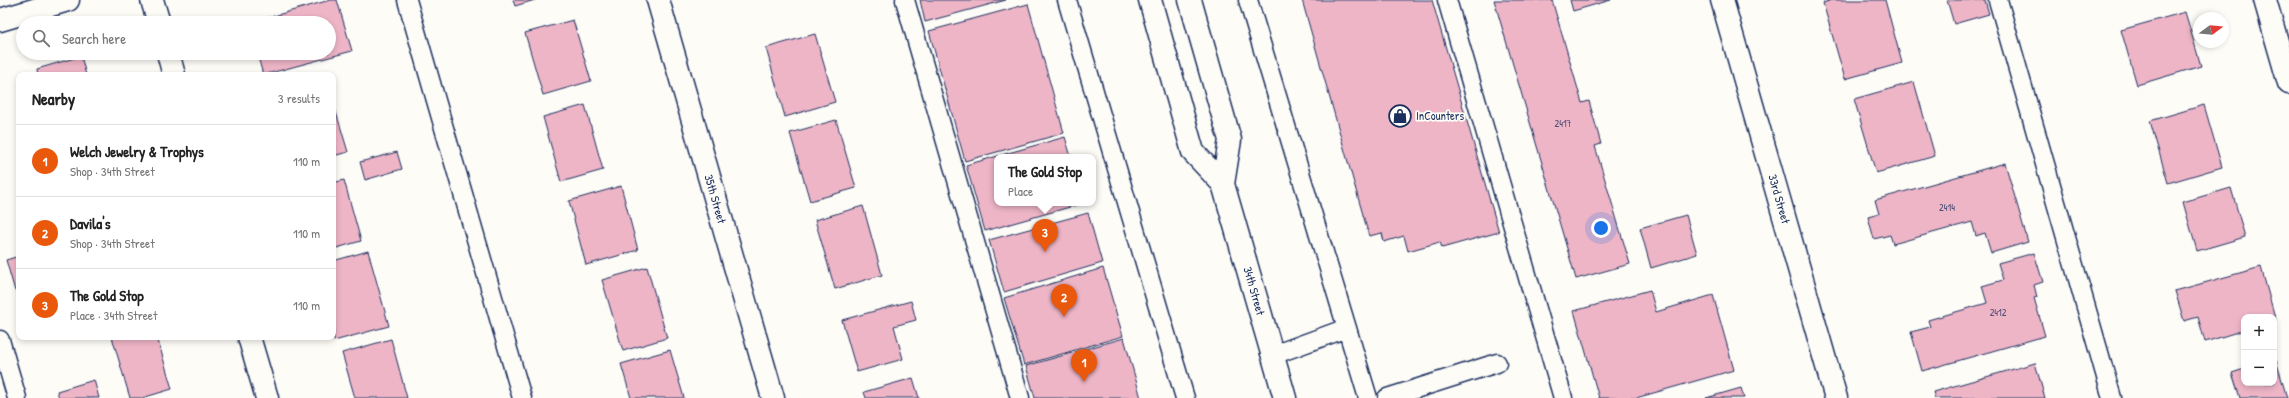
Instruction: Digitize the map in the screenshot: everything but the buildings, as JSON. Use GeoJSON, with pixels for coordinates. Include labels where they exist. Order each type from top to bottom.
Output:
{"type":"FeatureCollection","features":[{"type":"Feature","properties":{"kind":"street"},"geometry":{"type":"LineString","coordinates":[[0,20],[68,0]]}},
{"type":"Feature","properties":{"kind":"street"},"geometry":{"type":"LineString","coordinates":[[152,0],[157,16]]}},
{"type":"Feature","properties":{"kind":"street","name":"35th Street"},"geometry":{"type":"LineString","coordinates":[[658,0],[773,398]]}},
{"type":"Feature","properties":{"kind":"street","name":"34th Street"},"geometry":{"type":"LineString","coordinates":[[1150,0],[1193,152],[1223,184]]}},
{"type":"Feature","properties":{"kind":"street","name":"34th Street"},"geometry":{"type":"LineString","coordinates":[[1190,0],[1230,140],[1223,184],[1285,398]]}},
{"type":"Feature","properties":{"kind":"street","name":"33rd Street"},"geometry":{"type":"LineString","coordinates":[[1722,0],[1836,398]]}},
{"type":"Feature","properties":{"kind":"street"},"geometry":{"type":"LineString","coordinates":[[2265,0],[2289,83]]}},
{"type":"Feature","properties":{"kind":"street"},"geometry":{"type":"LineString","coordinates":[[170,60],[173,72]]}},
{"type":"Feature","properties":{"kind":"street"},"geometry":{"type":"LineString","coordinates":[[250,340],[267,398]]}},
{"type":"Feature","properties":{"kind":"lane"},"geometry":{"type":"LineString","coordinates":[[407,0],[522,398]]}},
{"type":"Feature","properties":{"kind":"lane"},"geometry":{"type":"LineString","coordinates":[[905,0],[1020,398]]}},
{"type":"Feature","properties":{"kind":"lane"},"geometry":{"type":"LineString","coordinates":[[1067,0],[1185,398]]}},
{"type":"Feature","properties":{"kind":"lane"},"geometry":{"type":"LineString","coordinates":[[1248,0],[1368,398]]}},
{"type":"Feature","properties":{"kind":"lane"},"geometry":{"type":"LineString","coordinates":[[1447,0],[1563,398]]}},
{"type":"Feature","properties":{"kind":"lane"},"geometry":{"type":"LineString","coordinates":[[1998,0],[2112,398]]}},
{"type":"Feature","properties":{"kind":"lane"},"geometry":{"type":"LineString","coordinates":[[1272,355],[1346,328]]}},
{"type":"Feature","properties":{"kind":"lane"},"geometry":{"type":"LineString","coordinates":[[0,340],[17,398]]}},
{"type":"Feature","properties":{"kind":"lane"},"geometry":{"type":"LineString","coordinates":[[1387,398],[1497,363]]}},
{"type":"Feature","properties":{"kind":"place","name":"InCounters"},"geometry":{"type":"Point","coordinates":[1400,116]}},
{"type":"Feature","properties":{"kind":"place","name":"The Gold Stop"},"geometry":{"type":"Point","coordinates":[1045,252]}},
{"type":"Feature","properties":{"kind":"place","name":"Davila's"},"geometry":{"type":"Point","coordinates":[1064,317]}},
{"type":"Feature","properties":{"kind":"place","name":"Welch Jewelry & Trophys"},"geometry":{"type":"Point","coordinates":[1084,382]}}]}
